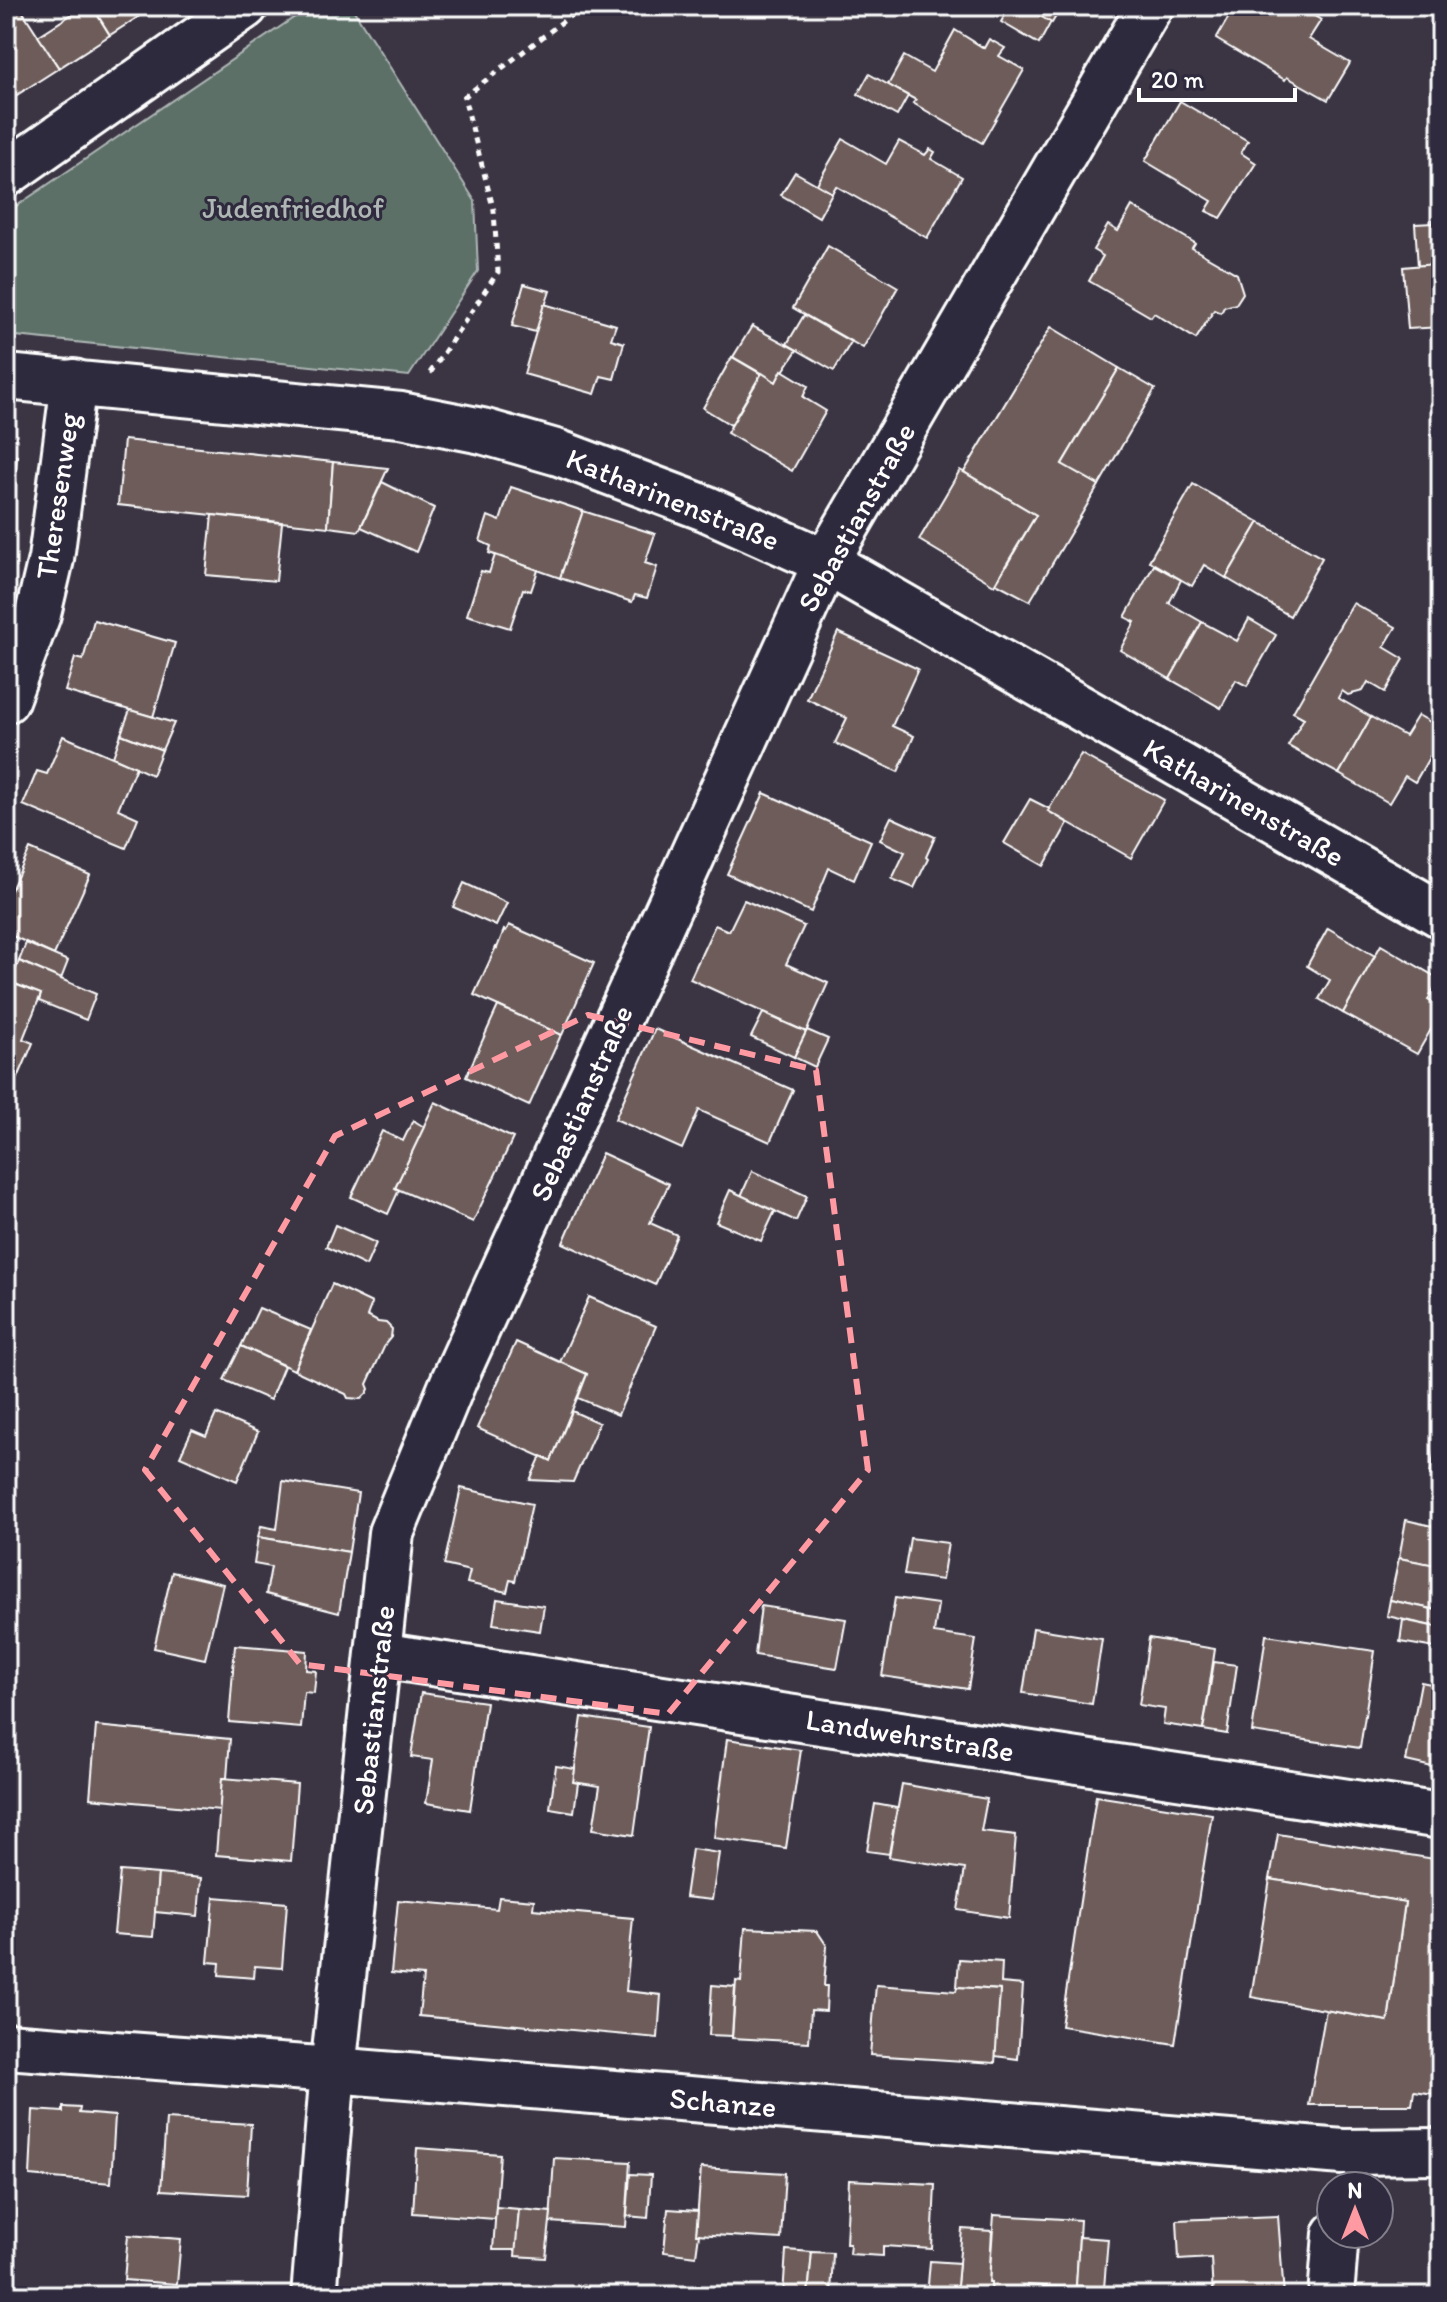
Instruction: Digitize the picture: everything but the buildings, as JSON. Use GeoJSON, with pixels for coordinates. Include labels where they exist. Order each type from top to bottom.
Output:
{"type":"FeatureCollection","features":[{"type":"Feature","properties":{"kind":"street"},"geometry":{"type":"LineString","coordinates":[[6,174],[245,6]]}},
{"type":"Feature","properties":{"kind":"street","name":"Sebastianstraße"},"geometry":{"type":"LineString","coordinates":[[314,2296],[333,2070],[391,1533],[461,1366],[826,562],[1150,6]]}},
{"type":"Feature","properties":{"kind":"street","name":"Katharinenstraße"},"geometry":{"type":"LineString","coordinates":[[6,377],[401,415],[482,431],[559,453],[705,508],[826,562],[1441,915]]}},
{"type":"Feature","properties":{"kind":"street","name":"Theresenweg"},"geometry":{"type":"LineString","coordinates":[[9,685],[38,614],[51,559],[74,382]]}},
{"type":"Feature","properties":{"kind":"street","name":"Landwehrstraße"},"geometry":{"type":"LineString","coordinates":[[379,1655],[1441,1816]]}},
{"type":"Feature","properties":{"kind":"street","name":"Schanze"},"geometry":{"type":"LineString","coordinates":[[6,2046],[333,2070],[1342,2169],[1441,2151]]}},
{"type":"Feature","properties":{"kind":"street"},"geometry":{"type":"LineString","coordinates":[[1331,2296],[1335,2250]]}},
{"type":"Feature","properties":{"kind":"path"},"geometry":{"type":"LineString","coordinates":[[401,415],[498,272],[494,211],[464,97],[583,6]]}},
{"type":"Feature","properties":{"kind":"highlighted area"},"geometry":{"type":"Polygon","coordinates":[[[588,1015],[816,1070],[868,1470],[668,1714],[300,1664],[145,1470],[335,1136],[588,1015]]]}},
{"type":"Feature","properties":{"kind":"green space","name":"Judenfriedhof"},"geometry":{"type":"Polygon","coordinates":[[[311,6],[351,6],[475,201],[478,271],[409,376],[6,335],[6,213],[311,6]]]}}]}
